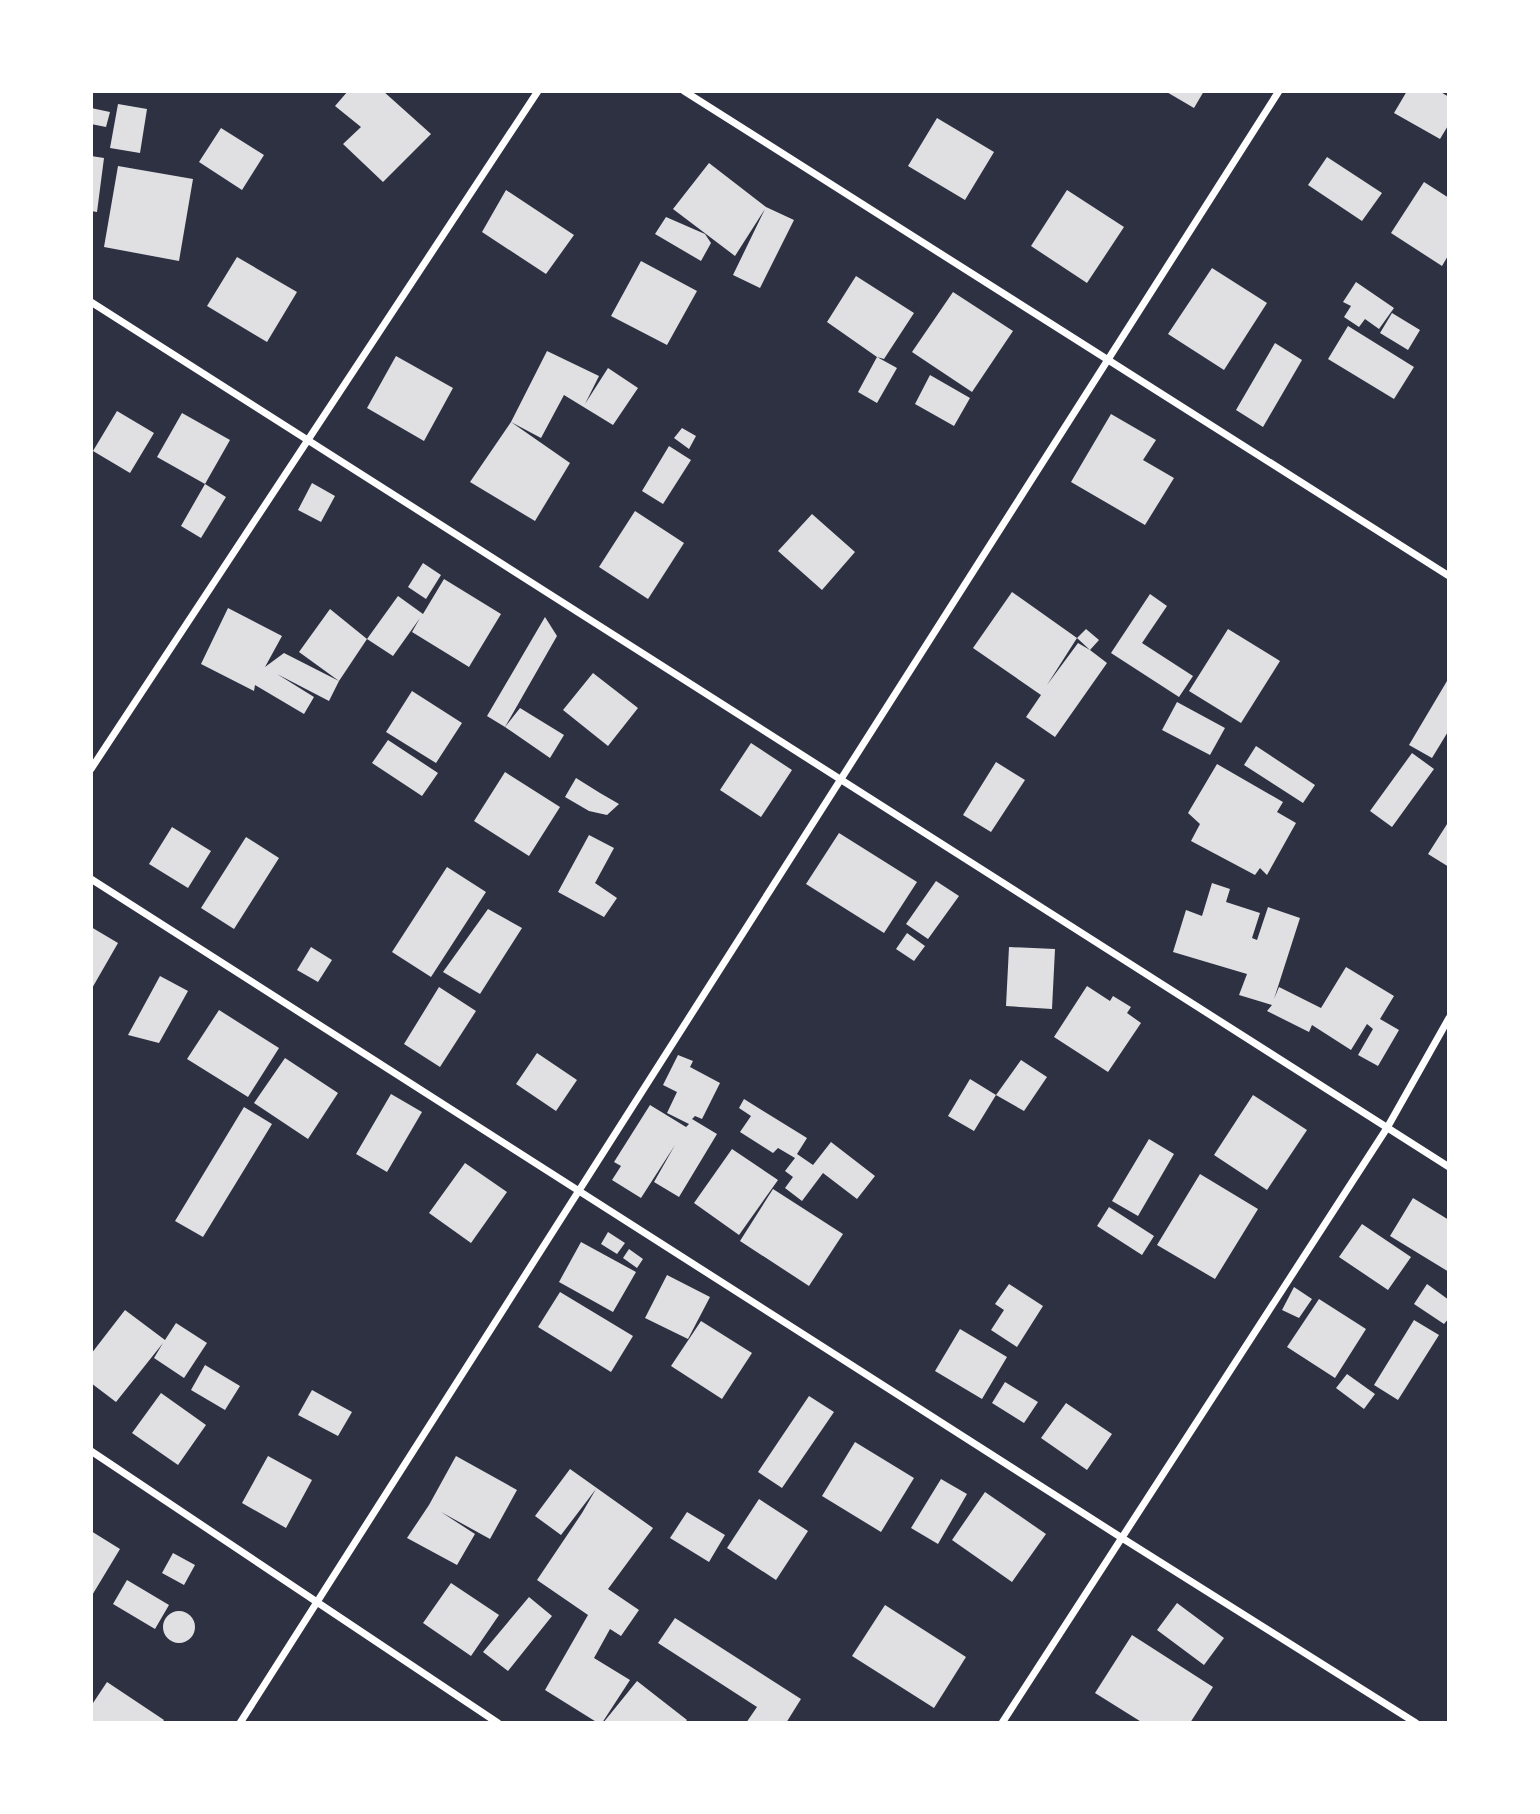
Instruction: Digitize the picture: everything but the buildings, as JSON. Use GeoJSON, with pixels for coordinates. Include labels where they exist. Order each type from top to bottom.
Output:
{"type":"FeatureCollection","features":[{"type":"Feature","properties":{"kind":"street"},"geometry":{"type":"LineString","coordinates":[[91,769],[538,91]]}},
{"type":"Feature","properties":{"kind":"street"},"geometry":{"type":"LineString","coordinates":[[684,91],[1449,576]]}},
{"type":"Feature","properties":{"kind":"street"},"geometry":{"type":"LineString","coordinates":[[240,1723],[1279,91]]}},
{"type":"Feature","properties":{"kind":"street"},"geometry":{"type":"LineString","coordinates":[[91,302],[1449,1167]]}},
{"type":"Feature","properties":{"kind":"street"},"geometry":{"type":"LineString","coordinates":[[91,879],[1416,1723]]}},
{"type":"Feature","properties":{"kind":"street"},"geometry":{"type":"LineString","coordinates":[[1002,1723],[1387,1128],[1449,1018]]}},
{"type":"Feature","properties":{"kind":"street"},"geometry":{"type":"LineString","coordinates":[[91,1451],[498,1723]]}}]}
